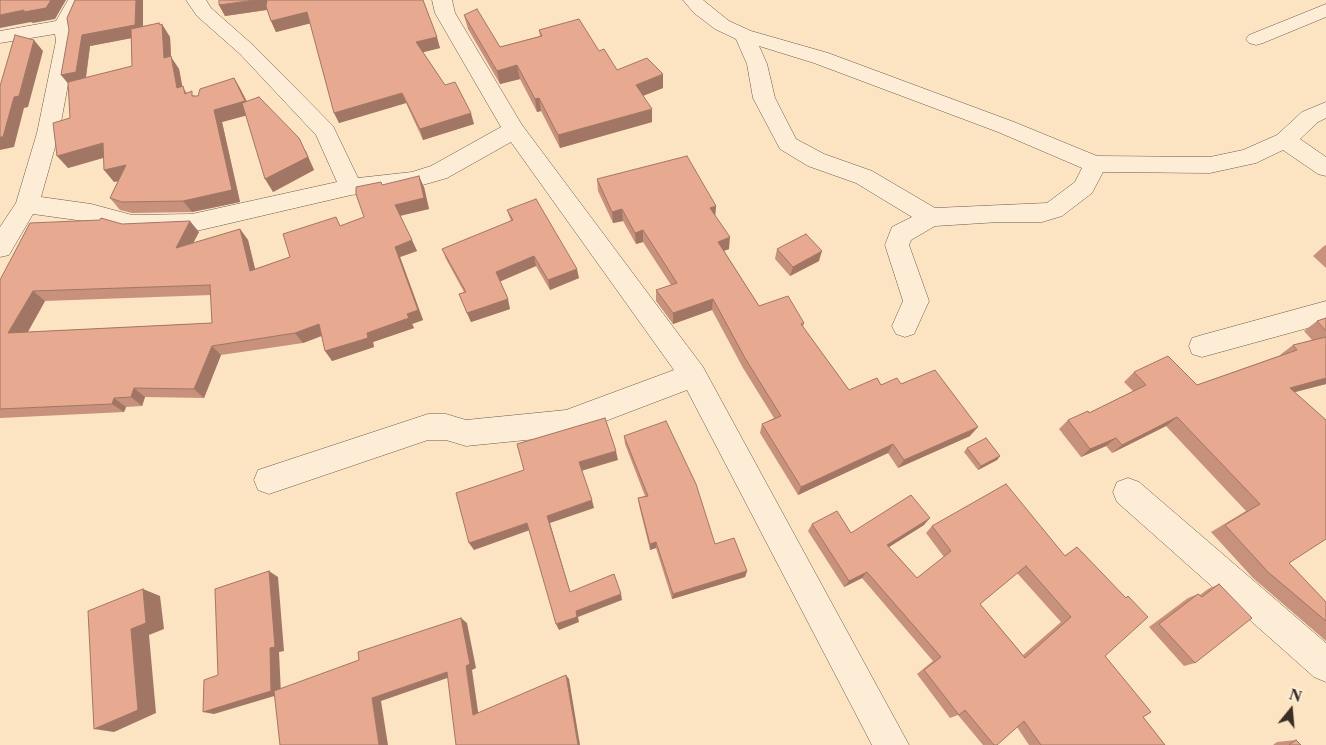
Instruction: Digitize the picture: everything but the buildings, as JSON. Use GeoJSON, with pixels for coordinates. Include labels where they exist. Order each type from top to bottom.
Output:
{"type":"FeatureCollection","features":[{"type":"Feature","properties":{"kind":"street"},"geometry":{"type":"LineString","coordinates":[[0,248],[27,204],[48,133],[66,41],[63,26],[78,0]]}},
{"type":"Feature","properties":{"kind":"street"},"geometry":{"type":"LineString","coordinates":[[196,0],[204,12],[247,50],[325,131],[351,187]]}},
{"type":"Feature","properties":{"kind":"street"},"geometry":{"type":"LineString","coordinates":[[442,0],[445,13],[514,130],[693,374],[887,744]]}},
{"type":"Feature","properties":{"kind":"street"},"geometry":{"type":"LineString","coordinates":[[693,0],[702,10],[722,25],[744,35],[822,58],[1006,127],[1095,164],[1210,165],[1248,157],[1285,140],[1310,118],[1326,109]]}},
{"type":"Feature","properties":{"kind":"street"},"geometry":{"type":"LineString","coordinates":[[1256,40],[1326,10]]}},
{"type":"Feature","properties":{"kind":"street"},"geometry":{"type":"LineString","coordinates":[[0,37],[63,26]]}},
{"type":"Feature","properties":{"kind":"street"},"geometry":{"type":"LineString","coordinates":[[744,35],[757,64],[764,98],[788,144],[816,160],[864,177],[931,217]]}},
{"type":"Feature","properties":{"kind":"street"},"geometry":{"type":"LineString","coordinates":[[27,204],[91,213],[132,224],[192,222],[351,187],[412,180],[439,172],[514,130]]}},
{"type":"Feature","properties":{"kind":"street"},"geometry":{"type":"LineString","coordinates":[[1285,140],[1326,168]]}},
{"type":"Feature","properties":{"kind":"street"},"geometry":{"type":"LineString","coordinates":[[905,326],[916,301],[897,245],[901,234],[931,217],[999,213],[1042,213],[1054,210],[1080,191],[1095,164]]}},
{"type":"Feature","properties":{"kind":"street"},"geometry":{"type":"LineString","coordinates":[[1202,346],[1326,312]]}},
{"type":"Feature","properties":{"kind":"street"},"geometry":{"type":"LineString","coordinates":[[269,480],[428,427],[446,427],[466,433],[566,423],[693,374]]}},
{"type":"Feature","properties":{"kind":"street"},"geometry":{"type":"LineString","coordinates":[[1128,492],[1326,666]]}}]}
